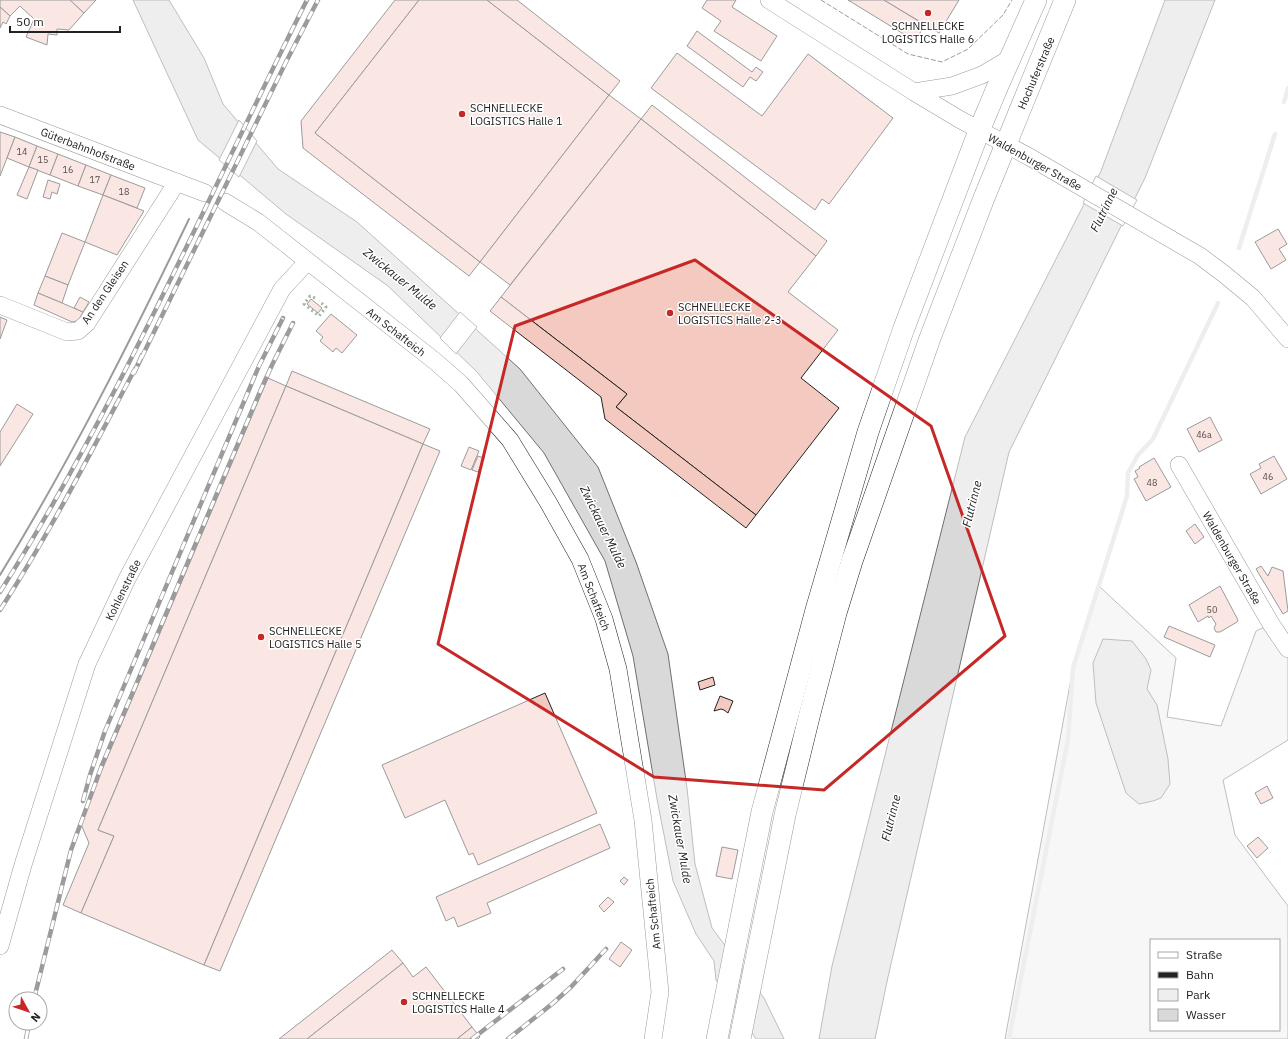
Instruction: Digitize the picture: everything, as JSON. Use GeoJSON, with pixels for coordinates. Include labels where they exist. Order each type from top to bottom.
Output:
{"type":"FeatureCollection","features":[{"type":"Feature","properties":{"kind":"main road"},"geometry":{"type":"LineString","coordinates":[[717,1039],[762,812],[816,610],[868,432],[904,328],[979,131],[1036,0]]}},
{"type":"Feature","properties":{"kind":"main road","name":"Hochuferstraße"},"geometry":{"type":"LineString","coordinates":[[741,1032],[785,815],[836,613],[852,561],[930,338],[984,198],[1065,0]]}},
{"type":"Feature","properties":{"kind":"street","name":"Waldenburger Straße"},"geometry":{"type":"LineString","coordinates":[[768,0],[979,131],[1033,159],[1200,256],[1253,298],[1288,339]]}},
{"type":"Feature","properties":{"kind":"street"},"geometry":{"type":"LineString","coordinates":[[914,92],[952,86],[982,75],[1009,60]]}},
{"type":"Feature","properties":{"kind":"street","name":"Güterbahnhofstraße"},"geometry":{"type":"LineString","coordinates":[[0,115],[205,193]]}},
{"type":"Feature","properties":{"kind":"street","name":"An den Gleisen"},"geometry":{"type":"LineString","coordinates":[[0,305],[67,332],[78,331],[87,323],[177,182]]}},
{"type":"Feature","properties":{"kind":"street","name":"Am Schafteich"},"geometry":{"type":"LineString","coordinates":[[225,202],[258,222],[306,262],[436,362],[462,384],[510,440],[548,502],[580,559],[604,619],[618,669],[643,820],[660,992],[653,1039]]}},
{"type":"Feature","properties":{"kind":"street","name":"Kohlenstraße"},"geometry":{"type":"LineString","coordinates":[[0,946],[23,865],[88,664],[127,579],[282,289],[306,262]]}},
{"type":"Feature","properties":{"kind":"street","name":"Waldenburger Straße"},"geometry":{"type":"LineString","coordinates":[[1179,465],[1267,619],[1288,650]]}},
{"type":"Feature","properties":{"kind":"highlighted area"},"geometry":{"type":"Polygon","coordinates":[[[695,260],[931,426],[1005,636],[824,790],[654,777],[438,644],[515,326],[695,260]]]}},
{"type":"Feature","properties":{"kind":"green space"},"geometry":{"type":"Polygon","coordinates":[[[1100,587],[1176,658],[1167,717],[1221,726],[1256,631],[1271,624],[1288,649],[1288,740],[1223,780],[1235,835],[1288,906],[1288,1039],[1005,1039],[1073,668],[1100,587]]]}},
{"type":"Feature","properties":{"kind":"water","name":"Zwickauer Mulde"},"geometry":{"type":"Polygon","coordinates":[[[133,0],[169,0],[204,58],[223,104],[278,169],[357,222],[520,369],[598,467],[636,562],[668,654],[687,788],[695,864],[712,928],[764,998],[784,1039],[756,1039],[716,980],[714,961],[696,934],[673,881],[657,799],[633,656],[605,561],[544,453],[477,372],[388,286],[286,214],[198,140],[133,0]]]}},
{"type":"Feature","properties":{"kind":"water","name":"Flutrinne"},"geometry":{"type":"Polygon","coordinates":[[[1165,0],[1215,0],[1145,178],[1009,452],[875,1039],[819,1039],[832,966],[965,437],[1101,171],[1165,0]]]}},
{"type":"Feature","properties":{"kind":"water"},"geometry":{"type":"Polygon","coordinates":[[[1103,639],[1132,641],[1146,659],[1151,670],[1147,689],[1157,705],[1168,759],[1170,784],[1161,798],[1153,801],[1139,804],[1126,793],[1096,703],[1093,663],[1103,639]]]}},
{"type":"Feature","properties":{"kind":"pier"},"geometry":{"type":"Polygon","coordinates":[[[239,120],[257,141],[239,177],[219,160],[239,120]]]}},
{"type":"Feature","properties":{"kind":"pier"},"geometry":{"type":"Polygon","coordinates":[[[1096,176],[1137,200],[1123,226],[1083,203],[1096,176]]]}},
{"type":"Feature","properties":{"kind":"pier"},"geometry":{"type":"Polygon","coordinates":[[[460,312],[477,327],[456,354],[440,338],[460,312]]]}},
{"type":"Feature","properties":{"kind":"building"},"geometry":{"type":"Polygon","coordinates":[[[0,0],[70,0],[84,13],[69,30],[57,29],[57,35],[48,34],[47,45],[26,37],[34,19],[20,6],[10,16],[0,7],[0,0]]]}},
{"type":"Feature","properties":{"kind":"building"},"geometry":{"type":"Polygon","coordinates":[[[70,0],[96,0],[84,13],[70,0]]]}},
{"type":"Feature","properties":{"kind":"building"},"geometry":{"type":"Polygon","coordinates":[[[395,0],[419,0],[315,133],[480,262],[469,276],[303,148],[301,121],[395,0]]]}},
{"type":"Feature","properties":{"kind":"building","name":"SCHNELLECKE LOGISTICS Halle 1"},"geometry":{"type":"Polygon","coordinates":[[[419,0],[487,0],[609,95],[480,262],[315,133],[419,0]]]}},
{"type":"Feature","properties":{"kind":"building"},"geometry":{"type":"Polygon","coordinates":[[[487,0],[517,0],[620,81],[609,95],[487,0]]]}},
{"type":"Feature","properties":{"kind":"building"},"geometry":{"type":"Polygon","coordinates":[[[707,0],[736,0],[732,7],[777,36],[761,61],[714,31],[721,21],[702,8],[707,0]]]}},
{"type":"Feature","properties":{"kind":"building"},"geometry":{"type":"Polygon","coordinates":[[[848,0],[884,0],[925,25],[915,41],[848,0]]]}},
{"type":"Feature","properties":{"kind":"building","name":"SCHNELLECKE LOGISTICS Halle 6"},"geometry":{"type":"Polygon","coordinates":[[[884,0],[959,0],[939,33],[884,0]]]}},
{"type":"Feature","properties":{"kind":"building"},"geometry":{"type":"Polygon","coordinates":[[[0,7],[10,16],[6,24],[3,22],[0,28],[0,7]]]}},
{"type":"Feature","properties":{"kind":"building"},"geometry":{"type":"Polygon","coordinates":[[[697,31],[752,72],[756,67],[763,72],[756,81],[750,77],[743,87],[687,46],[697,31]]]}},
{"type":"Feature","properties":{"kind":"building"},"geometry":{"type":"Polygon","coordinates":[[[677,53],[762,116],[808,54],[893,118],[829,204],[822,199],[815,210],[651,88],[677,53]]]}},
{"type":"Feature","properties":{"kind":"building"},"geometry":{"type":"Polygon","coordinates":[[[609,95],[641,119],[510,285],[480,262],[609,95]]]}},
{"type":"Feature","properties":{"kind":"building"},"geometry":{"type":"Polygon","coordinates":[[[652,105],[827,241],[816,256],[641,119],[652,105]]]}},
{"type":"Feature","properties":{"kind":"building","name":"SCHNELLECKE LOGISTICS Halle 2-3"},"geometry":{"type":"Polygon","coordinates":[[[641,119],[816,256],[788,292],[838,330],[801,378],[839,408],[756,515],[616,407],[627,394],[501,297],[641,119]]]}},
{"type":"Feature","properties":{"kind":"building"},"geometry":{"type":"Polygon","coordinates":[[[0,132],[15,137],[0,176],[0,132]]]}},
{"type":"Feature","properties":{"kind":"building"},"geometry":{"type":"Polygon","coordinates":[[[15,137],[37,146],[29,167],[7,158],[15,137]]]}},
{"type":"Feature","properties":{"kind":"building"},"geometry":{"type":"Polygon","coordinates":[[[37,146],[58,154],[50,175],[29,167],[37,146]]]}},
{"type":"Feature","properties":{"kind":"building"},"geometry":{"type":"Polygon","coordinates":[[[58,154],[86,165],[78,186],[50,175],[58,154]]]}},
{"type":"Feature","properties":{"kind":"building"},"geometry":{"type":"Polygon","coordinates":[[[86,165],[111,175],[103,195],[78,186],[86,165]]]}},
{"type":"Feature","properties":{"kind":"building"},"geometry":{"type":"Polygon","coordinates":[[[29,167],[38,170],[27,199],[17,195],[29,167]]]}},
{"type":"Feature","properties":{"kind":"building"},"geometry":{"type":"Polygon","coordinates":[[[111,175],[145,188],[137,208],[103,195],[111,175]]]}},
{"type":"Feature","properties":{"kind":"building"},"geometry":{"type":"Polygon","coordinates":[[[48,180],[60,184],[57,194],[52,192],[50,199],[43,197],[48,180]]]}},
{"type":"Feature","properties":{"kind":"building"},"geometry":{"type":"Polygon","coordinates":[[[103,195],[144,211],[117,255],[85,242],[103,195]]]}},
{"type":"Feature","properties":{"kind":"building"},"geometry":{"type":"Polygon","coordinates":[[[1278,229],[1287,244],[1279,249],[1286,260],[1271,269],[1255,242],[1278,229]]]}},
{"type":"Feature","properties":{"kind":"building"},"geometry":{"type":"Polygon","coordinates":[[[62,233],[85,242],[68,285],[45,276],[62,233]]]}},
{"type":"Feature","properties":{"kind":"building"},"geometry":{"type":"Polygon","coordinates":[[[45,276],[68,285],[62,303],[38,293],[45,276]]]}},
{"type":"Feature","properties":{"kind":"building"},"geometry":{"type":"Polygon","coordinates":[[[38,293],[83,312],[78,321],[72,322],[34,305],[38,293]]]}},
{"type":"Feature","properties":{"kind":"building"},"geometry":{"type":"Polygon","coordinates":[[[80,297],[89,302],[83,312],[74,308],[80,297]]]}},
{"type":"Feature","properties":{"kind":"building"},"geometry":{"type":"Polygon","coordinates":[[[501,297],[627,394],[616,407],[756,515],[746,528],[605,419],[601,397],[490,311],[501,297]]]}},
{"type":"Feature","properties":{"kind":"building"},"geometry":{"type":"Polygon","coordinates":[[[311,299],[322,308],[318,313],[307,304],[311,299]]]}},
{"type":"Feature","properties":{"kind":"building"},"geometry":{"type":"Polygon","coordinates":[[[331,314],[357,335],[342,353],[336,348],[333,352],[320,341],[323,337],[316,331],[331,314]]]}},
{"type":"Feature","properties":{"kind":"building"},"geometry":{"type":"Polygon","coordinates":[[[0,317],[7,320],[0,339],[0,317]]]}},
{"type":"Feature","properties":{"kind":"building"},"geometry":{"type":"Polygon","coordinates":[[[292,371],[430,429],[423,444],[286,386],[292,371]]]}},
{"type":"Feature","properties":{"kind":"building"},"geometry":{"type":"Polygon","coordinates":[[[268,378],[286,386],[98,830],[114,836],[81,913],[63,905],[89,843],[80,822],[268,378]]]}},
{"type":"Feature","properties":{"kind":"building","name":"SCHNELLECKE LOGISTICS Halle 5"},"geometry":{"type":"Polygon","coordinates":[[[286,386],[423,444],[204,965],[81,913],[114,836],[98,830],[286,386]]]}},
{"type":"Feature","properties":{"kind":"building"},"geometry":{"type":"Polygon","coordinates":[[[17,404],[33,414],[0,466],[0,432],[17,404]]]}},
{"type":"Feature","properties":{"kind":"building"},"geometry":{"type":"Polygon","coordinates":[[[1210,417],[1222,440],[1199,452],[1187,429],[1210,417]]]}},
{"type":"Feature","properties":{"kind":"building"},"geometry":{"type":"Polygon","coordinates":[[[423,444],[440,451],[220,971],[204,965],[423,444]]]}},
{"type":"Feature","properties":{"kind":"building"},"geometry":{"type":"Polygon","coordinates":[[[469,447],[479,451],[471,470],[461,466],[469,447]]]}},
{"type":"Feature","properties":{"kind":"building"},"geometry":{"type":"Polygon","coordinates":[[[478,456],[484,458],[478,472],[472,470],[478,456]]]}},
{"type":"Feature","properties":{"kind":"building"},"geometry":{"type":"Polygon","coordinates":[[[1274,456],[1287,479],[1261,494],[1250,474],[1261,468],[1259,464],[1274,456]]]}},
{"type":"Feature","properties":{"kind":"building"},"geometry":{"type":"Polygon","coordinates":[[[1154,458],[1171,487],[1146,501],[1134,479],[1138,477],[1135,471],[1154,458]]]}},
{"type":"Feature","properties":{"kind":"building"},"geometry":{"type":"Polygon","coordinates":[[[1195,524],[1204,537],[1195,544],[1186,531],[1195,524]]]}},
{"type":"Feature","properties":{"kind":"building"},"geometry":{"type":"Polygon","coordinates":[[[1261,566],[1268,576],[1272,567],[1283,571],[1288,611],[1283,614],[1256,569],[1261,566]]]}},
{"type":"Feature","properties":{"kind":"building"},"geometry":{"type":"Polygon","coordinates":[[[1220,586],[1238,620],[1220,632],[1216,632],[1214,628],[1216,624],[1211,616],[1209,618],[1208,616],[1198,622],[1189,605],[1220,586]]]}},
{"type":"Feature","properties":{"kind":"building"},"geometry":{"type":"Polygon","coordinates":[[[1169,626],[1215,645],[1210,657],[1164,637],[1169,626]]]}},
{"type":"Feature","properties":{"kind":"building"},"geometry":{"type":"Polygon","coordinates":[[[713,677],[715,685],[700,690],[698,682],[713,677]]]}},
{"type":"Feature","properties":{"kind":"building"},"geometry":{"type":"Polygon","coordinates":[[[545,693],[597,813],[478,865],[473,853],[469,855],[445,800],[405,818],[382,765],[545,693]]]}},
{"type":"Feature","properties":{"kind":"building"},"geometry":{"type":"Polygon","coordinates":[[[720,696],[733,701],[728,713],[721,709],[714,711],[720,696]]]}},
{"type":"Feature","properties":{"kind":"building"},"geometry":{"type":"Polygon","coordinates":[[[1267,786],[1273,798],[1261,804],[1255,793],[1267,786]]]}},
{"type":"Feature","properties":{"kind":"building"},"geometry":{"type":"Polygon","coordinates":[[[600,824],[610,848],[487,903],[491,913],[458,927],[454,917],[446,921],[436,897],[600,824]]]}},
{"type":"Feature","properties":{"kind":"building"},"geometry":{"type":"Polygon","coordinates":[[[1258,837],[1268,848],[1257,858],[1247,846],[1258,837]]]}},
{"type":"Feature","properties":{"kind":"building"},"geometry":{"type":"Polygon","coordinates":[[[722,847],[738,850],[732,879],[716,876],[722,847]]]}},
{"type":"Feature","properties":{"kind":"building"},"geometry":{"type":"Polygon","coordinates":[[[624,877],[628,880],[624,885],[620,881],[624,877]]]}},
{"type":"Feature","properties":{"kind":"building"},"geometry":{"type":"Polygon","coordinates":[[[608,897],[614,902],[604,912],[599,906],[608,897]]]}},
{"type":"Feature","properties":{"kind":"building"},"geometry":{"type":"Polygon","coordinates":[[[621,942],[632,950],[620,967],[609,959],[621,942]]]}},
{"type":"Feature","properties":{"kind":"building"},"geometry":{"type":"Polygon","coordinates":[[[392,950],[403,963],[307,1039],[279,1039],[392,950]]]}},
{"type":"Feature","properties":{"kind":"building","name":"SCHNELLECKE LOGISTICS Halle 4"},"geometry":{"type":"Polygon","coordinates":[[[403,963],[413,977],[426,967],[472,1027],[457,1039],[307,1039],[403,963]]]}},
{"type":"Feature","properties":{"kind":"building"},"geometry":{"type":"Polygon","coordinates":[[[472,1027],[480,1037],[478,1039],[457,1039],[472,1027]]]}},
{"type":"Feature","properties":{"kind":"waterway"},"geometry":{"type":"LineString","coordinates":[[1284,102],[1288,88]]}},
{"type":"Feature","properties":{"kind":"waterway"},"geometry":{"type":"LineString","coordinates":[[1239,248],[1275,134]]}},
{"type":"Feature","properties":{"kind":"waterway"},"geometry":{"type":"LineString","coordinates":[[1009,1039],[1068,739],[1073,668],[1127,496],[1128,473],[1138,455],[1153,439],[1218,303]]}},
{"type":"Feature","properties":{"kind":"railway"},"geometry":{"type":"LineString","coordinates":[[0,592],[43,521],[123,374],[161,300],[307,0]]}},
{"type":"Feature","properties":{"kind":"railway"},"geometry":{"type":"LineString","coordinates":[[142,355],[134,373],[286,62],[318,0]]}},
{"type":"Feature","properties":{"kind":"railway"},"geometry":{"type":"LineString","coordinates":[[83,801],[105,731],[259,366],[283,318]]}},
{"type":"Feature","properties":{"kind":"railway"},"geometry":{"type":"LineString","coordinates":[[36,991],[71,850],[102,765],[259,394],[293,323]]}},
{"type":"Feature","properties":{"kind":"railway"},"geometry":{"type":"LineString","coordinates":[[0,610],[36,551],[87,461],[135,369]]}},
{"type":"Feature","properties":{"kind":"railway"},"geometry":{"type":"LineString","coordinates":[[508,1039],[571,987],[606,949]]}},
{"type":"Feature","properties":{"kind":"railway"},"geometry":{"type":"LineString","coordinates":[[472,1039],[563,969]]}},
{"type":"Feature","properties":{"kind":"railway"},"geometry":{"type":"LineString","coordinates":[[26,1039],[28,1031]]}},
{"type":"Feature","properties":{"kind":"hedge"},"geometry":{"type":"LineString","coordinates":[[315,298],[310,296],[304,304],[319,316],[326,307],[319,301]]}},
{"type":"Feature","properties":{"kind":"fence"},"geometry":{"type":"LineString","coordinates":[[821,0],[908,54],[942,62],[968,49],[1003,15],[1012,0]]}},
{"type":"Feature","properties":{"kind":"wall"},"geometry":{"type":"LineString","coordinates":[[0,575],[51,488],[99,400],[189,219]]}},
{"type":"Feature","properties":{"kind":"place","name":"SCHNELLECKE LOGISTICS Halle 6"},"geometry":{"type":"Point","coordinates":[928,13]}},
{"type":"Feature","properties":{"kind":"place","name":"SCHNELLECKE LOGISTICS Halle 1"},"geometry":{"type":"Point","coordinates":[462,114]}},
{"type":"Feature","properties":{"kind":"place","name":"SCHNELLECKE LOGISTICS Halle 2-3"},"geometry":{"type":"Point","coordinates":[670,313]}},
{"type":"Feature","properties":{"kind":"place","name":"SCHNELLECKE LOGISTICS Halle 5"},"geometry":{"type":"Point","coordinates":[261,637]}},
{"type":"Feature","properties":{"kind":"place","name":"SCHNELLECKE LOGISTICS Halle 4"},"geometry":{"type":"Point","coordinates":[404,1002]}}]}
